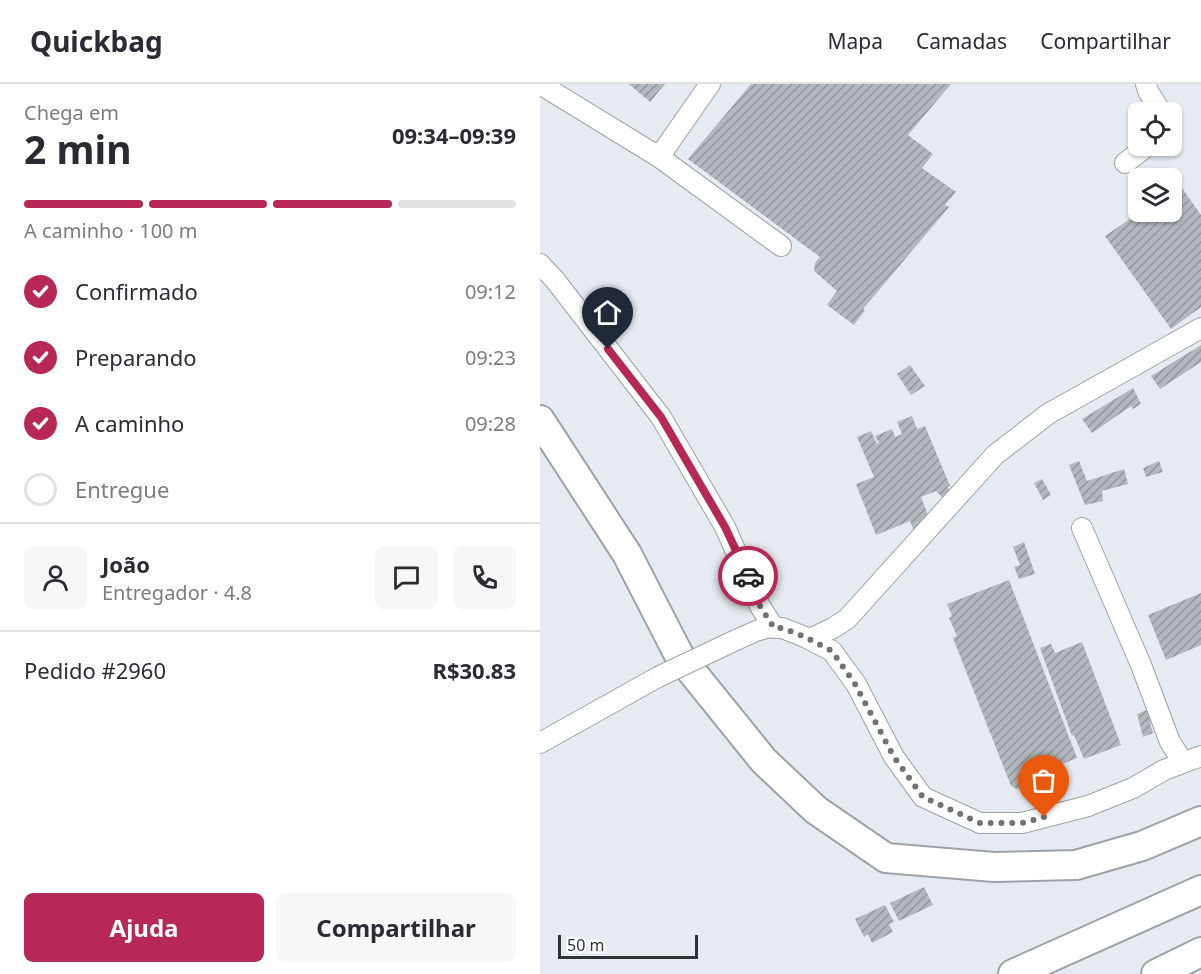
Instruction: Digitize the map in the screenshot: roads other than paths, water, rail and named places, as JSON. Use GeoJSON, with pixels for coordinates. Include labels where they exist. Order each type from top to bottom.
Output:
{"type":"FeatureCollection","features":[{"type":"Feature","properties":{"kind":"highway"},"geometry":{"type":"LineString","coordinates":[[540,420],[627,554],[680,657],[764,761],[816,810],[886,858],[994,867],[1076,865],[1142,846],[1201,821]]}},
{"type":"Feature","properties":{"kind":"highway"},"geometry":{"type":"LineString","coordinates":[[1013,974],[1201,890]]}},
{"type":"Feature","properties":{"kind":"highway"},"geometry":{"type":"LineString","coordinates":[[1156,974],[1201,952]]}},
{"type":"Feature","properties":{"kind":"street"},"geometry":{"type":"LineString","coordinates":[[540,84],[659,156],[781,246]]}},
{"type":"Feature","properties":{"kind":"street"},"geometry":{"type":"LineString","coordinates":[[659,156],[710,84]]}},
{"type":"Feature","properties":{"kind":"street"},"geometry":{"type":"LineString","coordinates":[[1146,84],[1155,102]]}},
{"type":"Feature","properties":{"kind":"street"},"geometry":{"type":"LineString","coordinates":[[1125,163],[1134,156]]}},
{"type":"Feature","properties":{"kind":"street"},"geometry":{"type":"LineString","coordinates":[[540,264],[555,280],[661,417],[725,527],[760,606],[774,628]]}},
{"type":"Feature","properties":{"kind":"street"},"geometry":{"type":"LineString","coordinates":[[810,639],[847,619],[995,455],[1048,414],[1201,328]]}},
{"type":"Feature","properties":{"kind":"street"},"geometry":{"type":"LineString","coordinates":[[1082,528],[1141,665],[1170,742],[1192,759]]}},
{"type":"Feature","properties":{"kind":"street"},"geometry":{"type":"LineString","coordinates":[[540,743],[658,677],[756,631],[782,628],[832,651],[850,675],[894,757],[923,797],[980,823],[1022,823],[1088,806],[1192,759]]}}]}
